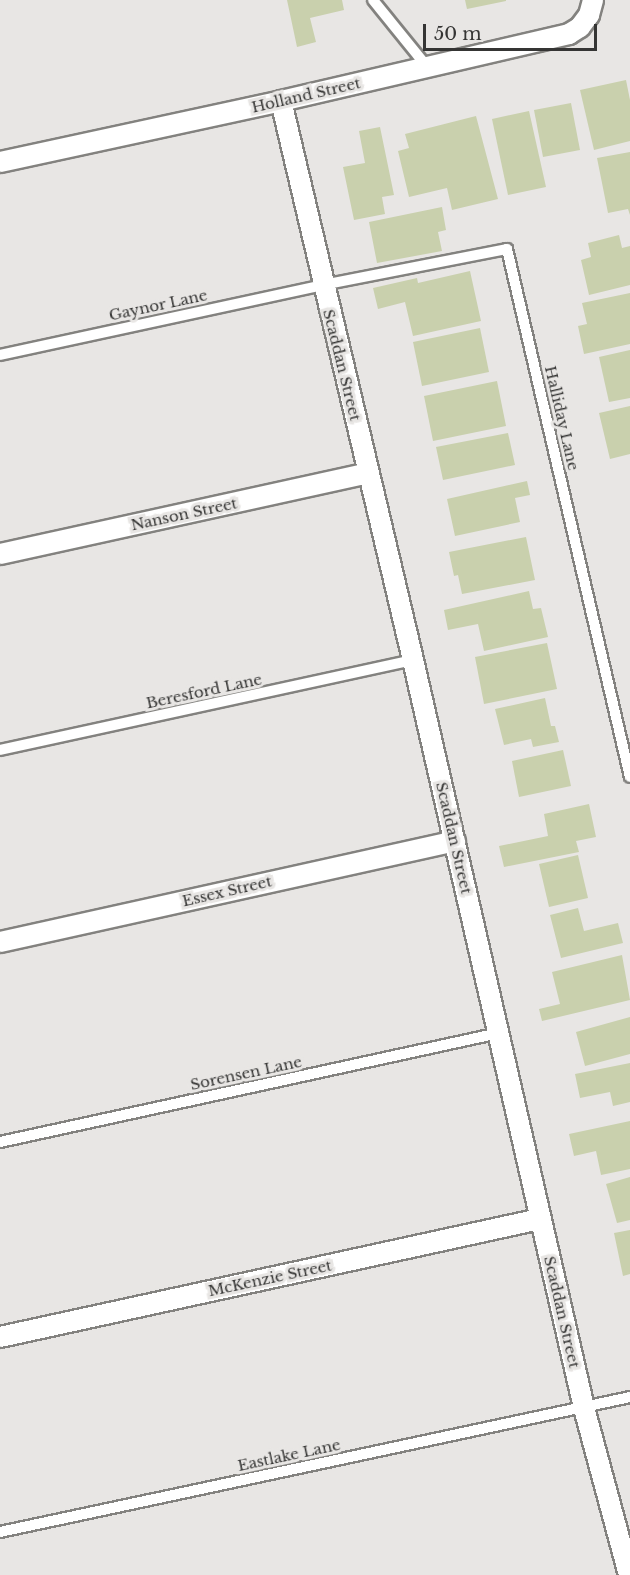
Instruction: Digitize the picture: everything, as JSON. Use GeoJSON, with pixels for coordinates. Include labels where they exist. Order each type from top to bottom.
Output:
{"type":"FeatureCollection","features":[{"type":"Feature","properties":{"kind":"street","name":"Holland Street"},"geometry":{"type":"LineString","coordinates":[[0,162],[428,68],[569,34],[580,27],[590,15],[593,0]]}},
{"type":"Feature","properties":{"kind":"street","name":"Scaddan Street"},"geometry":{"type":"LineString","coordinates":[[280,101],[322,285],[414,660],[540,1219],[585,1408],[629,1575]]}},
{"type":"Feature","properties":{"kind":"street","name":"Nanson Street"},"geometry":{"type":"LineString","coordinates":[[0,554],[368,473]]}},
{"type":"Feature","properties":{"kind":"street","name":"Essex Street"},"geometry":{"type":"LineString","coordinates":[[0,942],[455,840]]}},
{"type":"Feature","properties":{"kind":"street","name":"McKenzie Street"},"geometry":{"type":"LineString","coordinates":[[0,1337],[540,1219]]}},
{"type":"Feature","properties":{"kind":"lane"},"geometry":{"type":"LineString","coordinates":[[373,0],[428,68]]}},
{"type":"Feature","properties":{"kind":"lane","name":"Halliday Lane"},"geometry":{"type":"LineString","coordinates":[[322,285],[507,249],[630,777]]}},
{"type":"Feature","properties":{"kind":"lane","name":"Gaynor Lane"},"geometry":{"type":"LineString","coordinates":[[0,356],[322,285]]}},
{"type":"Feature","properties":{"kind":"lane","name":"Beresford Lane"},"geometry":{"type":"LineString","coordinates":[[0,750],[414,660]]}},
{"type":"Feature","properties":{"kind":"lane","name":"Sorensen Lane"},"geometry":{"type":"LineString","coordinates":[[0,1142],[499,1034]]}},
{"type":"Feature","properties":{"kind":"lane","name":"Eastlake Lane"},"geometry":{"type":"LineString","coordinates":[[0,1532],[630,1397]]}},
{"type":"Feature","properties":{"kind":"building"},"geometry":{"type":"Polygon","coordinates":[[[287,0],[342,0],[344,10],[310,18],[316,42],[297,47],[287,0]]]}},
{"type":"Feature","properties":{"kind":"building"},"geometry":{"type":"Polygon","coordinates":[[[465,0],[506,0],[506,1],[467,9],[465,0]]]}},
{"type":"Feature","properties":{"kind":"building"},"geometry":{"type":"Polygon","coordinates":[[[626,80],[630,100],[630,141],[594,150],[580,90],[626,80]]]}},
{"type":"Feature","properties":{"kind":"building"},"geometry":{"type":"Polygon","coordinates":[[[571,103],[580,150],[543,157],[534,110],[571,103]]]}},
{"type":"Feature","properties":{"kind":"building"},"geometry":{"type":"Polygon","coordinates":[[[529,111],[546,187],[508,195],[492,119],[529,111]]]}},
{"type":"Feature","properties":{"kind":"building"},"geometry":{"type":"Polygon","coordinates":[[[476,116],[498,199],[452,210],[447,188],[409,197],[398,151],[409,148],[405,134],[476,116]]]}},
{"type":"Feature","properties":{"kind":"building"},"geometry":{"type":"Polygon","coordinates":[[[380,127],[394,195],[382,197],[385,214],[354,220],[343,167],[365,163],[359,131],[380,127]]]}},
{"type":"Feature","properties":{"kind":"building"},"geometry":{"type":"Polygon","coordinates":[[[630,152],[630,215],[628,209],[608,213],[597,158],[630,152]]]}},
{"type":"Feature","properties":{"kind":"building"},"geometry":{"type":"Polygon","coordinates":[[[442,207],[446,230],[438,232],[442,251],[377,263],[369,222],[442,207]]]}},
{"type":"Feature","properties":{"kind":"building"},"geometry":{"type":"Polygon","coordinates":[[[619,235],[622,248],[630,246],[630,285],[589,295],[581,260],[591,257],[588,243],[619,235]]]}},
{"type":"Feature","properties":{"kind":"building"},"geometry":{"type":"Polygon","coordinates":[[[470,271],[481,321],[413,336],[405,302],[378,309],[373,288],[417,278],[418,283],[470,271]]]}},
{"type":"Feature","properties":{"kind":"building"},"geometry":{"type":"Polygon","coordinates":[[[630,293],[630,344],[584,354],[578,326],[587,324],[582,303],[630,293]]]}},
{"type":"Feature","properties":{"kind":"building"},"geometry":{"type":"Polygon","coordinates":[[[480,328],[489,372],[422,386],[413,342],[480,328]]]}},
{"type":"Feature","properties":{"kind":"building"},"geometry":{"type":"Polygon","coordinates":[[[630,350],[630,398],[609,402],[599,357],[630,350]]]}},
{"type":"Feature","properties":{"kind":"building"},"geometry":{"type":"Polygon","coordinates":[[[497,381],[506,426],[433,441],[424,396],[497,381]]]}},
{"type":"Feature","properties":{"kind":"building"},"geometry":{"type":"Polygon","coordinates":[[[630,406],[630,454],[610,459],[599,413],[630,406]]]}},
{"type":"Feature","properties":{"kind":"building"},"geometry":{"type":"Polygon","coordinates":[[[508,433],[515,465],[443,480],[436,447],[508,433]]]}},
{"type":"Feature","properties":{"kind":"building"},"geometry":{"type":"Polygon","coordinates":[[[527,481],[530,495],[515,498],[520,522],[455,536],[447,499],[527,481]]]}},
{"type":"Feature","properties":{"kind":"building"},"geometry":{"type":"Polygon","coordinates":[[[526,537],[535,580],[462,594],[458,575],[454,576],[449,552],[526,537]]]}},
{"type":"Feature","properties":{"kind":"building"},"geometry":{"type":"Polygon","coordinates":[[[529,591],[533,609],[541,608],[548,637],[484,651],[478,624],[448,630],[444,610],[529,591]]]}},
{"type":"Feature","properties":{"kind":"building"},"geometry":{"type":"Polygon","coordinates":[[[547,643],[557,689],[484,704],[475,657],[547,643]]]}},
{"type":"Feature","properties":{"kind":"building"},"geometry":{"type":"Polygon","coordinates":[[[545,698],[551,726],[555,726],[559,742],[533,747],[531,739],[504,745],[495,709],[545,698]]]}},
{"type":"Feature","properties":{"kind":"building"},"geometry":{"type":"Polygon","coordinates":[[[563,750],[571,786],[519,797],[512,761],[563,750]]]}},
{"type":"Feature","properties":{"kind":"building"},"geometry":{"type":"Polygon","coordinates":[[[589,804],[596,837],[576,841],[579,852],[504,867],[499,846],[548,836],[544,814],[589,804]]]}},
{"type":"Feature","properties":{"kind":"building"},"geometry":{"type":"Polygon","coordinates":[[[578,855],[588,898],[549,907],[539,864],[578,855]]]}},
{"type":"Feature","properties":{"kind":"building"},"geometry":{"type":"Polygon","coordinates":[[[578,908],[584,931],[618,923],[623,943],[561,958],[550,915],[578,908]]]}},
{"type":"Feature","properties":{"kind":"building"},"geometry":{"type":"Polygon","coordinates":[[[622,955],[630,1000],[542,1021],[539,1009],[560,1004],[552,972],[622,955]]]}},
{"type":"Feature","properties":{"kind":"building"},"geometry":{"type":"Polygon","coordinates":[[[630,1017],[630,1054],[585,1066],[576,1032],[630,1017]]]}},
{"type":"Feature","properties":{"kind":"building"},"geometry":{"type":"Polygon","coordinates":[[[630,1063],[630,1102],[613,1106],[610,1092],[580,1098],[575,1074],[630,1063]]]}},
{"type":"Feature","properties":{"kind":"building"},"geometry":{"type":"Polygon","coordinates":[[[630,1121],[630,1169],[601,1175],[596,1151],[574,1156],[569,1134],[630,1121]]]}},
{"type":"Feature","properties":{"kind":"building"},"geometry":{"type":"Polygon","coordinates":[[[630,1177],[630,1220],[617,1223],[606,1184],[630,1177]]]}},
{"type":"Feature","properties":{"kind":"building"},"geometry":{"type":"Polygon","coordinates":[[[630,1230],[630,1274],[623,1276],[614,1233],[630,1230]]]}}]}
